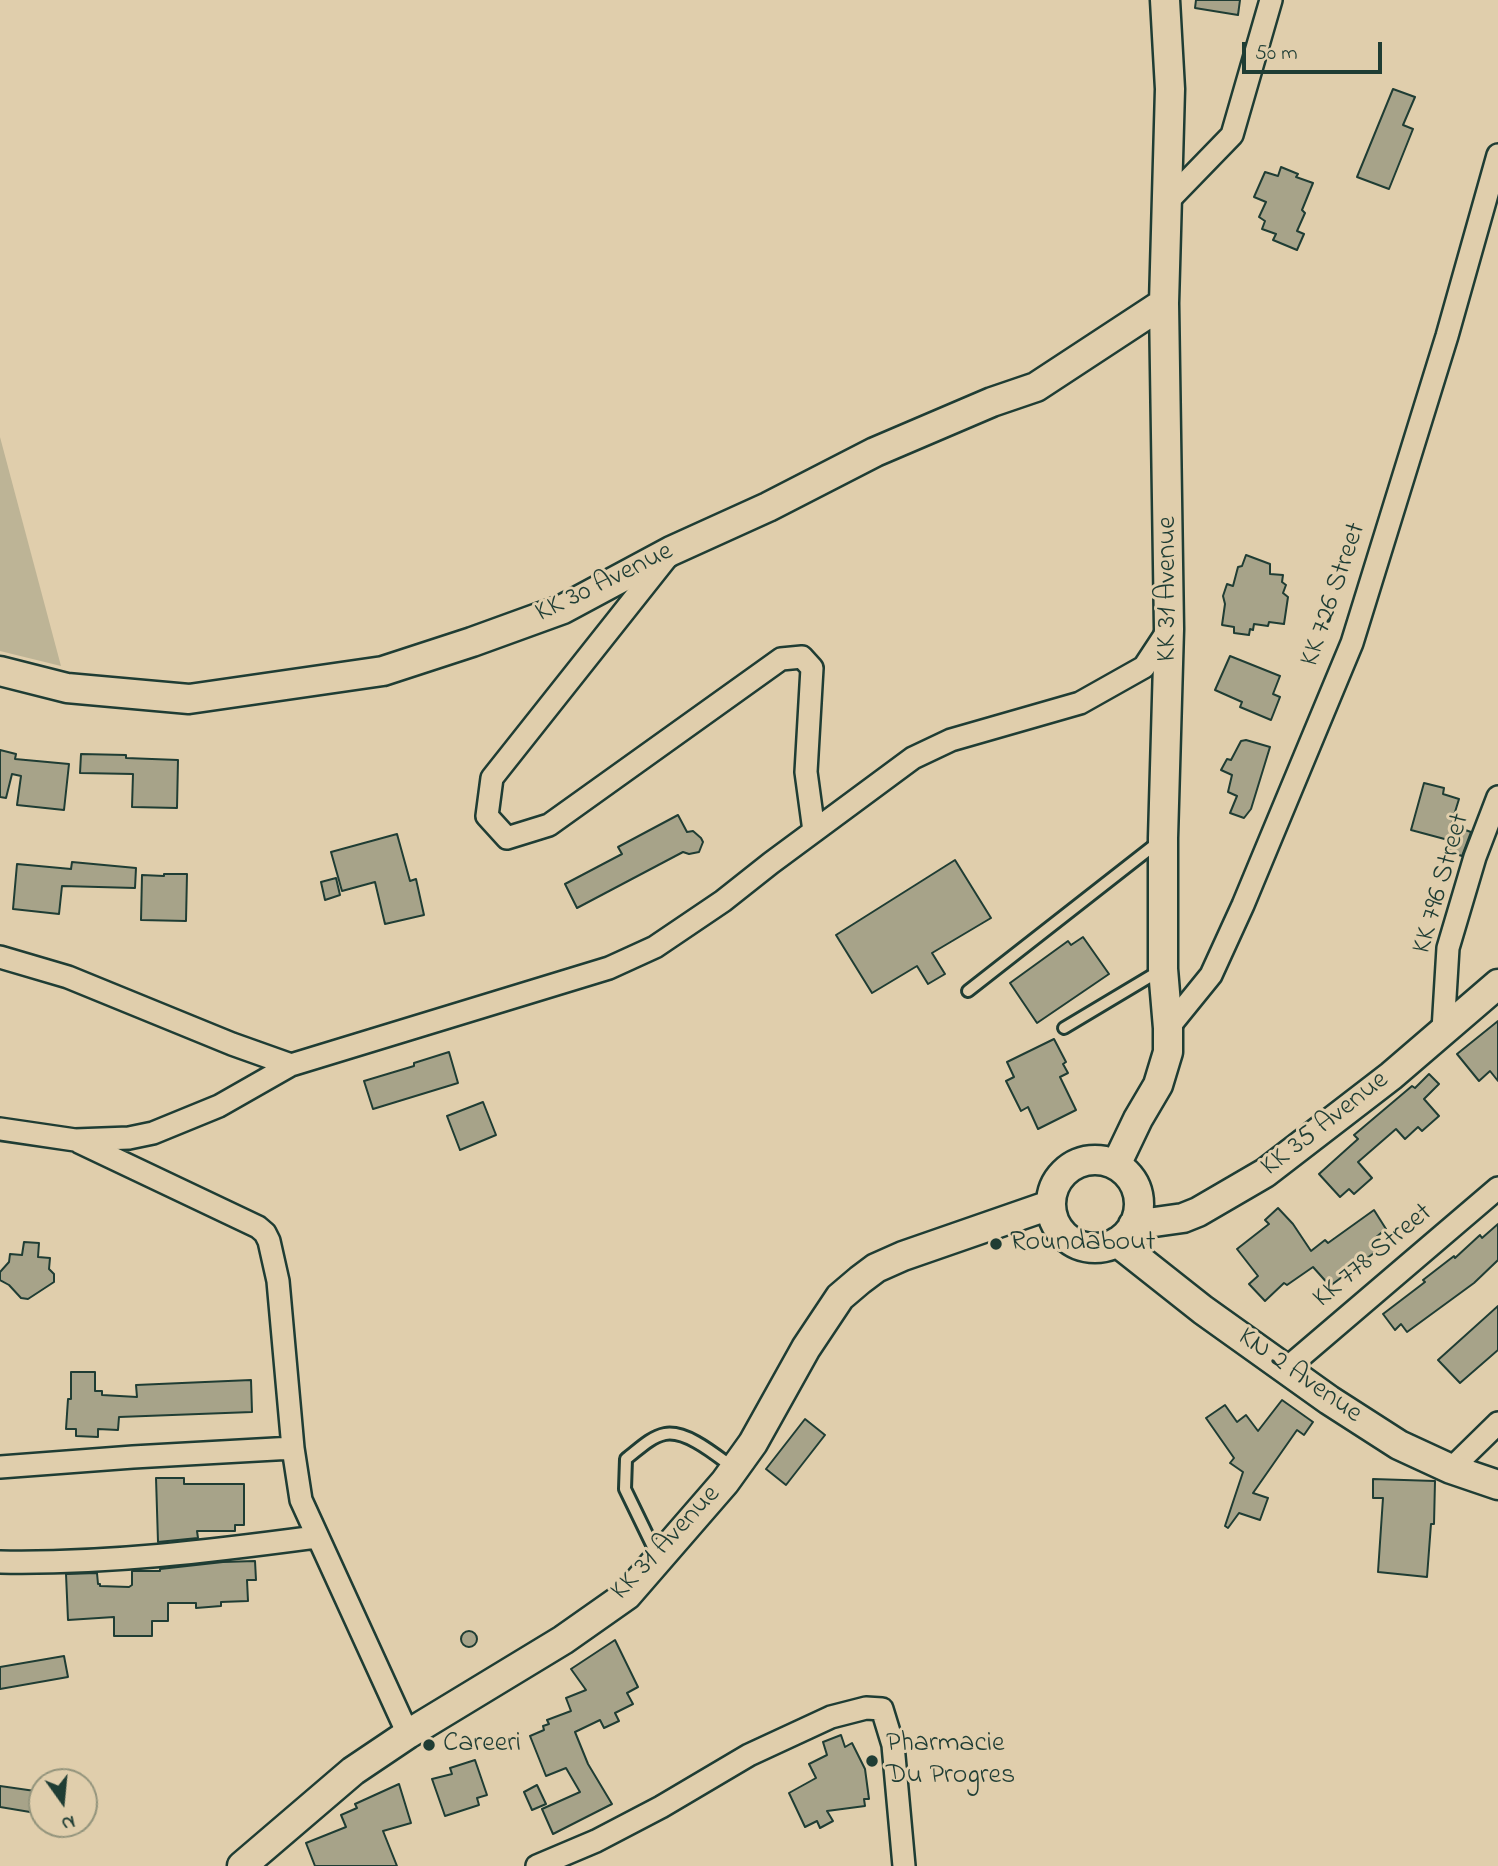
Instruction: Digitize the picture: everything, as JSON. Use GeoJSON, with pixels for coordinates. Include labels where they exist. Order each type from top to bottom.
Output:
{"type":"FeatureCollection","features":[{"type":"Feature","properties":{"kind":"main road","name":"KK 31 Avenue"},"geometry":{"type":"LineString","coordinates":[[1116,1166],[1163,1072],[1168,1052],[1163,969],[1163,838],[1170,629],[1164,303],[1170,89],[1165,0]]}},
{"type":"Feature","properties":{"kind":"main road","name":"KK 30 Avenue"},"geometry":{"type":"LineString","coordinates":[[0,671],[67,688],[189,699],[383,671],[563,609],[671,551],[768,507],[875,452],[992,402],[1036,387],[1164,303]]}},
{"type":"Feature","properties":{"kind":"main road","name":"KK 35 Avenue"},"geometry":{"type":"LineString","coordinates":[[1125,1233],[1198,1212],[1236,1192],[1275,1166],[1391,1076],[1498,984]]}},
{"type":"Feature","properties":{"kind":"main road"},"geometry":{"type":"LineString","coordinates":[[1094,1160],[1116,1166],[1133,1181],[1139,1203],[1125,1233],[1095,1248],[1073,1242],[1056,1227],[1050,1205],[1056,1182],[1072,1166],[1094,1160]]}},
{"type":"Feature","properties":{"kind":"main road","name":"KK 31 Avenue"},"geometry":{"type":"LineString","coordinates":[[242,1866],[352,1771],[562,1640],[626,1595],[734,1469],[753,1443],[813,1338],[840,1297],[860,1280],[876,1268],[903,1256],[1050,1205]]}},
{"type":"Feature","properties":{"kind":"main road","name":"KN 2 Avenue"},"geometry":{"type":"LineString","coordinates":[[1125,1233],[1203,1310],[1329,1401],[1399,1445],[1451,1469],[1498,1485]]}},
{"type":"Feature","properties":{"kind":"street"},"geometry":{"type":"LineString","coordinates":[[1167,202],[1232,135],[1271,0]]}},
{"type":"Feature","properties":{"kind":"street","name":"KK 726 Street"},"geometry":{"type":"LineString","coordinates":[[1168,1028],[1212,975],[1352,643],[1447,336],[1498,155]]}},
{"type":"Feature","properties":{"kind":"street"},"geometry":{"type":"LineString","coordinates":[[671,551],[492,778],[487,816],[507,838],[549,825],[781,659],[802,657],[812,668],[806,772],[814,831]]}},
{"type":"Feature","properties":{"kind":"street"},"geometry":{"type":"LineString","coordinates":[[0,1129],[75,1140],[129,1139],[163,1130],[219,1105],[290,1065],[609,968],[655,947],[712,909],[913,758],[951,740],[1080,703],[1140,671],[1152,658],[1170,629]]}},
{"type":"Feature","properties":{"kind":"street","name":"KK 796 Street"},"geometry":{"type":"LineString","coordinates":[[1443,1030],[1448,948],[1475,857],[1498,797]]}},
{"type":"Feature","properties":{"kind":"street"},"geometry":{"type":"LineString","coordinates":[[0,957],[68,977],[290,1065]]}},
{"type":"Feature","properties":{"kind":"street"},"geometry":{"type":"LineString","coordinates":[[75,1140],[258,1227],[265,1233],[278,1281],[293,1448],[301,1500],[408,1734]]}},
{"type":"Feature","properties":{"kind":"street","name":"KK 778 Street"},"geometry":{"type":"LineString","coordinates":[[1286,1369],[1498,1188]]}},
{"type":"Feature","properties":{"kind":"street"},"geometry":{"type":"LineString","coordinates":[[1451,1469],[1498,1423]]}},
{"type":"Feature","properties":{"kind":"street"},"geometry":{"type":"LineString","coordinates":[[0,1468],[293,1448]]}},
{"type":"Feature","properties":{"kind":"street"},"geometry":{"type":"LineString","coordinates":[[0,1562],[48,1563],[183,1555],[316,1537]]}},
{"type":"Feature","properties":{"kind":"street"},"geometry":{"type":"LineString","coordinates":[[537,1866],[607,1836],[749,1755],[831,1717],[866,1707],[882,1709],[893,1745],[904,1866]]}},
{"type":"Feature","properties":{"kind":"lane"},"geometry":{"type":"LineString","coordinates":[[968,990],[1163,838]]}},
{"type":"Feature","properties":{"kind":"lane"},"geometry":{"type":"LineString","coordinates":[[1064,1028],[1163,969]]}},
{"type":"Feature","properties":{"kind":"lane"},"geometry":{"type":"LineString","coordinates":[[659,1558],[625,1489],[626,1459],[649,1441],[666,1434],[696,1441],[734,1469]]}},
{"type":"Feature","properties":{"kind":"shaded area"},"geometry":{"type":"Polygon","coordinates":[[[0,437],[61,666],[0,651],[0,437]]]}},
{"type":"Feature","properties":{"kind":"building"},"geometry":{"type":"Polygon","coordinates":[[[1196,0],[1240,0],[1238,15],[1195,8],[1196,0]]]}},
{"type":"Feature","properties":{"kind":"building"},"geometry":{"type":"Polygon","coordinates":[[[1393,89],[1415,97],[1403,125],[1413,129],[1389,189],[1357,177],[1393,89]]]}},
{"type":"Feature","properties":{"kind":"building"},"geometry":{"type":"Polygon","coordinates":[[[1281,167],[1298,174],[1296,177],[1313,183],[1302,210],[1305,213],[1297,231],[1304,234],[1297,250],[1273,240],[1276,234],[1262,229],[1265,221],[1259,217],[1266,202],[1254,197],[1265,172],[1278,176],[1281,167]]]}},
{"type":"Feature","properties":{"kind":"building"},"geometry":{"type":"Polygon","coordinates":[[[1246,555],[1270,564],[1270,574],[1283,575],[1282,582],[1286,585],[1283,593],[1288,597],[1284,624],[1254,624],[1249,635],[1234,633],[1234,627],[1222,625],[1225,604],[1223,596],[1227,584],[1233,586],[1238,567],[1242,566],[1246,555]]]}},
{"type":"Feature","properties":{"kind":"building"},"geometry":{"type":"Polygon","coordinates":[[[1230,656],[1280,676],[1273,694],[1280,697],[1271,720],[1240,707],[1242,702],[1215,690],[1230,656]]]}},
{"type":"Feature","properties":{"kind":"building"},"geometry":{"type":"Polygon","coordinates":[[[1241,741],[1270,747],[1251,809],[1244,818],[1230,813],[1237,796],[1228,792],[1232,775],[1221,770],[1227,759],[1231,760],[1241,741]]]}},
{"type":"Feature","properties":{"kind":"building"},"geometry":{"type":"Polygon","coordinates":[[[0,750],[16,754],[15,759],[69,764],[64,810],[17,805],[21,776],[12,774],[6,798],[0,797],[0,750]]]}},
{"type":"Feature","properties":{"kind":"building"},"geometry":{"type":"Polygon","coordinates":[[[81,754],[178,760],[177,808],[132,807],[133,774],[80,773],[81,754]]]}},
{"type":"Feature","properties":{"kind":"building"},"geometry":{"type":"Polygon","coordinates":[[[1424,783],[1444,788],[1443,794],[1459,799],[1451,825],[1471,832],[1462,856],[1448,851],[1452,841],[1411,830],[1424,783]]]}},
{"type":"Feature","properties":{"kind":"building"},"geometry":{"type":"Polygon","coordinates":[[[678,815],[687,832],[693,831],[701,838],[703,842],[699,852],[683,852],[577,908],[565,884],[622,854],[618,847],[678,815]]]}},
{"type":"Feature","properties":{"kind":"building"},"geometry":{"type":"Polygon","coordinates":[[[397,834],[410,881],[416,879],[424,915],[385,924],[375,882],[342,891],[331,852],[397,834]]]}},
{"type":"Feature","properties":{"kind":"building"},"geometry":{"type":"Polygon","coordinates":[[[955,860],[991,918],[932,953],[945,974],[928,984],[917,966],[872,993],[836,935],[955,860]]]}},
{"type":"Feature","properties":{"kind":"building"},"geometry":{"type":"Polygon","coordinates":[[[72,862],[136,868],[135,888],[62,886],[59,914],[13,909],[17,864],[71,869],[72,862]]]}},
{"type":"Feature","properties":{"kind":"building"},"geometry":{"type":"Polygon","coordinates":[[[187,874],[186,921],[141,920],[142,875],[187,874]]]}},
{"type":"Feature","properties":{"kind":"building"},"geometry":{"type":"Polygon","coordinates":[[[336,878],[340,895],[325,900],[321,882],[336,878]]]}},
{"type":"Feature","properties":{"kind":"building"},"geometry":{"type":"Polygon","coordinates":[[[1083,937],[1109,974],[1037,1023],[1010,983],[1068,941],[1071,945],[1083,937]]]}},
{"type":"Feature","properties":{"kind":"building"},"geometry":{"type":"Polygon","coordinates":[[[1498,1021],[1498,1081],[1490,1071],[1479,1081],[1457,1054],[1498,1021]]]}},
{"type":"Feature","properties":{"kind":"building"},"geometry":{"type":"Polygon","coordinates":[[[1054,1039],[1066,1062],[1063,1064],[1068,1073],[1060,1077],[1076,1110],[1038,1129],[1028,1107],[1021,1111],[1006,1081],[1014,1077],[1007,1062],[1054,1039]]]}},
{"type":"Feature","properties":{"kind":"building"},"geometry":{"type":"Polygon","coordinates":[[[449,1052],[458,1083],[373,1109],[364,1081],[449,1052]]]}},
{"type":"Feature","properties":{"kind":"building"},"geometry":{"type":"Polygon","coordinates":[[[1429,1074],[1439,1084],[1424,1099],[1439,1116],[1422,1131],[1418,1127],[1405,1139],[1396,1129],[1358,1162],[1372,1178],[1354,1194],[1349,1189],[1340,1197],[1319,1174],[1358,1139],[1354,1135],[1429,1074]]]}},
{"type":"Feature","properties":{"kind":"building"},"geometry":{"type":"Polygon","coordinates":[[[483,1102],[496,1135],[460,1150],[447,1116],[483,1102]]]}},
{"type":"Feature","properties":{"kind":"building"},"geometry":{"type":"Polygon","coordinates":[[[1278,1208],[1293,1224],[1311,1251],[1325,1240],[1328,1243],[1374,1210],[1386,1229],[1375,1238],[1382,1247],[1330,1286],[1313,1267],[1287,1285],[1284,1283],[1265,1301],[1249,1284],[1258,1276],[1237,1249],[1269,1224],[1265,1220],[1278,1208]]]}},
{"type":"Feature","properties":{"kind":"building"},"geometry":{"type":"Polygon","coordinates":[[[1498,1224],[1498,1260],[1474,1283],[1407,1332],[1401,1324],[1395,1330],[1383,1314],[1480,1235],[1482,1238],[1498,1224]]]}},
{"type":"Feature","properties":{"kind":"building"},"geometry":{"type":"Polygon","coordinates":[[[24,1242],[39,1243],[38,1257],[50,1258],[49,1269],[54,1274],[54,1282],[28,1299],[21,1298],[0,1280],[0,1272],[9,1262],[10,1254],[22,1255],[24,1242]]]}},
{"type":"Feature","properties":{"kind":"building"},"geometry":{"type":"Polygon","coordinates":[[[1498,1306],[1498,1350],[1460,1383],[1438,1360],[1498,1306]]]}},
{"type":"Feature","properties":{"kind":"building"},"geometry":{"type":"Polygon","coordinates":[[[71,1372],[95,1372],[95,1391],[102,1391],[102,1395],[137,1397],[136,1385],[251,1380],[252,1412],[119,1417],[118,1430],[98,1429],[98,1437],[76,1436],[76,1429],[66,1429],[68,1399],[71,1399],[71,1372]]]}},
{"type":"Feature","properties":{"kind":"building"},"geometry":{"type":"Polygon","coordinates":[[[1282,1400],[1313,1422],[1304,1435],[1297,1430],[1253,1493],[1268,1498],[1260,1520],[1239,1513],[1228,1528],[1225,1526],[1243,1472],[1230,1463],[1234,1458],[1206,1418],[1225,1405],[1237,1422],[1246,1415],[1258,1431],[1282,1400]]]}},
{"type":"Feature","properties":{"kind":"building"},"geometry":{"type":"Polygon","coordinates":[[[805,1419],[825,1435],[786,1485],[766,1469],[805,1419]]]}},
{"type":"Feature","properties":{"kind":"building"},"geometry":{"type":"Polygon","coordinates":[[[156,1478],[184,1478],[184,1484],[244,1484],[244,1525],[235,1525],[235,1531],[197,1531],[198,1538],[158,1542],[156,1478]]]}},
{"type":"Feature","properties":{"kind":"building"},"geometry":{"type":"Polygon","coordinates":[[[1373,1479],[1435,1481],[1434,1524],[1431,1524],[1427,1577],[1378,1572],[1383,1498],[1373,1498],[1373,1479]]]}},
{"type":"Feature","properties":{"kind":"building"},"geometry":{"type":"Polygon","coordinates":[[[255,1561],[256,1580],[247,1580],[248,1601],[221,1602],[221,1606],[196,1608],[196,1603],[168,1603],[168,1621],[152,1621],[152,1636],[114,1636],[114,1617],[68,1620],[66,1574],[97,1573],[100,1586],[129,1587],[132,1585],[132,1571],[160,1571],[223,1562],[255,1561]]]}},
{"type":"Feature","properties":{"kind":"building"},"geometry":{"type":"Polygon","coordinates":[[[469,1631],[477,1639],[469,1647],[461,1639],[469,1631]]]}},
{"type":"Feature","properties":{"kind":"building"},"geometry":{"type":"Polygon","coordinates":[[[615,1640],[638,1687],[627,1693],[633,1704],[615,1713],[619,1721],[604,1728],[600,1720],[575,1732],[588,1764],[612,1804],[553,1834],[542,1809],[580,1792],[566,1768],[546,1776],[530,1736],[544,1730],[543,1726],[549,1724],[547,1720],[571,1711],[566,1698],[586,1690],[571,1669],[615,1640]]]}},
{"type":"Feature","properties":{"kind":"building"},"geometry":{"type":"Polygon","coordinates":[[[64,1656],[68,1677],[0,1689],[0,1667],[64,1656]]]}},
{"type":"Feature","properties":{"kind":"building"},"geometry":{"type":"Polygon","coordinates":[[[841,1735],[845,1747],[852,1743],[865,1769],[869,1799],[864,1799],[865,1806],[827,1811],[833,1821],[820,1828],[817,1821],[805,1827],[789,1793],[816,1778],[809,1764],[827,1755],[823,1742],[841,1735]]]}},
{"type":"Feature","properties":{"kind":"building"},"geometry":{"type":"Polygon","coordinates":[[[475,1760],[487,1795],[477,1798],[479,1805],[445,1816],[432,1779],[452,1774],[450,1768],[475,1760]]]}},
{"type":"Feature","properties":{"kind":"building"},"geometry":{"type":"Polygon","coordinates":[[[399,1784],[411,1823],[383,1831],[397,1866],[315,1866],[306,1843],[346,1827],[341,1815],[357,1808],[355,1804],[399,1784]]]}},
{"type":"Feature","properties":{"kind":"building"},"geometry":{"type":"Polygon","coordinates":[[[537,1785],[546,1804],[532,1810],[524,1792],[537,1785]]]}},
{"type":"Feature","properties":{"kind":"building"},"geometry":{"type":"Polygon","coordinates":[[[0,1786],[28,1790],[28,1812],[0,1807],[0,1786]]]}},
{"type":"Feature","properties":{"kind":"place","name":"Roundabout"},"geometry":{"type":"Point","coordinates":[996,1244]}},
{"type":"Feature","properties":{"kind":"place","name":"Careeri"},"geometry":{"type":"Point","coordinates":[429,1745]}},
{"type":"Feature","properties":{"kind":"place","name":"Pharmacie Du Progres"},"geometry":{"type":"Point","coordinates":[872,1761]}}]}
